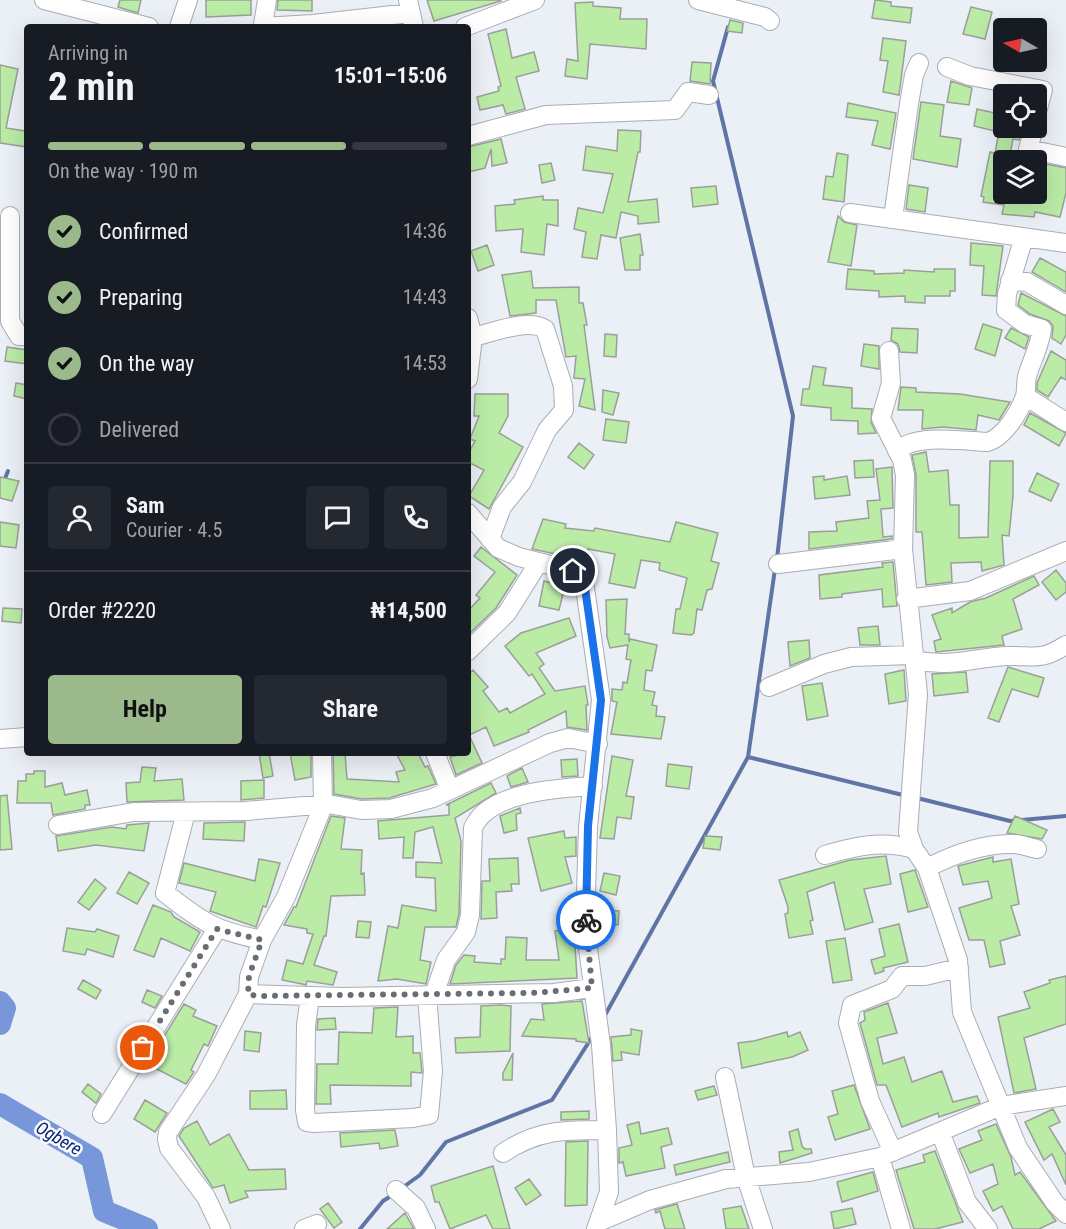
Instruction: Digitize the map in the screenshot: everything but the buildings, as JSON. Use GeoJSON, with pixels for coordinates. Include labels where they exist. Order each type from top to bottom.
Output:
{"type":"FeatureCollection","features":[{"type":"Feature","properties":{"kind":"street"},"geometry":{"type":"LineString","coordinates":[[44,0],[137,24]]}},
{"type":"Feature","properties":{"kind":"street"},"geometry":{"type":"LineString","coordinates":[[179,24],[188,0]]}},
{"type":"Feature","properties":{"kind":"street"},"geometry":{"type":"LineString","coordinates":[[262,24],[267,0]]}},
{"type":"Feature","properties":{"kind":"street"},"geometry":{"type":"LineString","coordinates":[[471,25],[535,0]]}},
{"type":"Feature","properties":{"kind":"street"},"geometry":{"type":"LineString","coordinates":[[698,0],[765,17],[770,21]]}},
{"type":"Feature","properties":{"kind":"street"},"geometry":{"type":"LineString","coordinates":[[313,24],[410,13]]}},
{"type":"Feature","properties":{"kind":"street"},"geometry":{"type":"LineString","coordinates":[[893,218],[909,104],[914,75],[919,63]]}},
{"type":"Feature","properties":{"kind":"street"},"geometry":{"type":"LineString","coordinates":[[947,67],[970,76],[1012,84]]}},
{"type":"Feature","properties":{"kind":"street"},"geometry":{"type":"LineString","coordinates":[[471,135],[546,115],[675,110],[688,92],[709,95]]}},
{"type":"Feature","properties":{"kind":"street"},"geometry":{"type":"LineString","coordinates":[[1031,138],[1028,149],[1066,157]]}},
{"type":"Feature","properties":{"kind":"street"},"geometry":{"type":"LineString","coordinates":[[12,212],[10,321],[23,336]]}},
{"type":"Feature","properties":{"kind":"street"},"geometry":{"type":"LineString","coordinates":[[850,213],[1066,243]]}},
{"type":"Feature","properties":{"kind":"street"},"geometry":{"type":"LineString","coordinates":[[897,450],[906,442],[915,441],[988,442],[998,439],[1006,432],[1025,396],[1026,377],[1040,345],[1042,329],[1025,324],[1006,310],[1010,281],[1024,237]]}},
{"type":"Feature","properties":{"kind":"street"},"geometry":{"type":"LineString","coordinates":[[1010,281],[1027,282],[1066,305]]}},
{"type":"Feature","properties":{"kind":"street"},"geometry":{"type":"LineString","coordinates":[[471,327],[541,327],[545,329],[563,386],[564,410],[547,430],[522,482],[502,507],[490,539]]}},
{"type":"Feature","properties":{"kind":"street"},"geometry":{"type":"LineString","coordinates":[[0,335],[23,336]]}},
{"type":"Feature","properties":{"kind":"street"},"geometry":{"type":"LineString","coordinates":[[889,351],[891,383],[882,418],[897,450],[905,475],[903,549],[906,599],[918,694],[908,831],[914,849],[927,868],[959,968],[962,1012],[1018,1148],[1055,1203],[1066,1214]]}},
{"type":"Feature","properties":{"kind":"street"},"geometry":{"type":"LineString","coordinates":[[1025,396],[1066,422]]}},
{"type":"Feature","properties":{"kind":"street"},"geometry":{"type":"LineString","coordinates":[[471,517],[498,548],[519,557],[573,571],[585,588],[601,700],[588,826],[585,926],[601,1045],[607,1130],[609,1192],[599,1225]]}},
{"type":"Feature","properties":{"kind":"street"},"geometry":{"type":"LineString","coordinates":[[778,564],[903,549]]}},
{"type":"Feature","properties":{"kind":"street"},"geometry":{"type":"LineString","coordinates":[[906,599],[970,591],[1066,551]]}},
{"type":"Feature","properties":{"kind":"street"},"geometry":{"type":"LineString","coordinates":[[471,648],[507,613],[539,562]]}},
{"type":"Feature","properties":{"kind":"street"},"geometry":{"type":"LineString","coordinates":[[769,687],[824,664],[851,657],[913,658],[937,665],[1008,656],[1037,658],[1066,645]]}},
{"type":"Feature","properties":{"kind":"street"},"geometry":{"type":"LineString","coordinates":[[0,739],[24,737]]}},
{"type":"Feature","properties":{"kind":"street"},"geometry":{"type":"LineString","coordinates":[[58,825],[134,812],[186,812],[328,804],[361,810],[391,809],[433,798],[550,743],[568,738],[598,744]]}},
{"type":"Feature","properties":{"kind":"street"},"geometry":{"type":"LineString","coordinates":[[221,1229],[206,1197],[169,1148],[168,1132],[206,1075],[248,994],[249,976],[262,940],[286,897],[323,806],[322,756]]}},
{"type":"Feature","properties":{"kind":"street"},"geometry":{"type":"LineString","coordinates":[[436,756],[450,790]]}},
{"type":"Feature","properties":{"kind":"street"},"geometry":{"type":"LineString","coordinates":[[310,997],[306,1025],[305,1110],[307,1122],[413,1118],[429,1115],[433,1071],[430,995],[446,960],[466,932],[470,915],[472,828],[477,817],[502,801],[564,788],[593,786]]}},
{"type":"Feature","properties":{"kind":"street"},"geometry":{"type":"LineString","coordinates":[[186,812],[165,893],[204,923],[217,929],[262,940]]}},
{"type":"Feature","properties":{"kind":"street"},"geometry":{"type":"LineString","coordinates":[[825,855],[864,844],[892,843],[914,849]]}},
{"type":"Feature","properties":{"kind":"street"},"geometry":{"type":"LineString","coordinates":[[927,868],[952,855],[971,849],[1016,844],[1037,849]]}},
{"type":"Feature","properties":{"kind":"street"},"geometry":{"type":"LineString","coordinates":[[102,1114],[217,929]]}},
{"type":"Feature","properties":{"kind":"street"},"geometry":{"type":"LineString","coordinates":[[901,1229],[886,1154],[848,1023],[852,1005],[892,989],[902,976],[925,976],[959,968]]}},
{"type":"Feature","properties":{"kind":"street"},"geometry":{"type":"LineString","coordinates":[[248,994],[310,997],[554,993],[592,988]]}},
{"type":"Feature","properties":{"kind":"street"},"geometry":{"type":"LineString","coordinates":[[725,1077],[746,1177],[763,1229]]}},
{"type":"Feature","properties":{"kind":"street"},"geometry":{"type":"LineString","coordinates":[[599,1225],[650,1200],[726,1179],[809,1172],[886,1154],[941,1134],[1001,1106],[1066,1096]]}},
{"type":"Feature","properties":{"kind":"street"},"geometry":{"type":"LineString","coordinates":[[503,1153],[523,1139],[558,1130],[607,1130]]}},
{"type":"Feature","properties":{"kind":"street"},"geometry":{"type":"LineString","coordinates":[[941,1134],[967,1202],[988,1229]]}},
{"type":"Feature","properties":{"kind":"street"},"geometry":{"type":"LineString","coordinates":[[396,1190],[416,1208],[426,1229]]}},
{"type":"Feature","properties":{"kind":"waterway"},"geometry":{"type":"LineString","coordinates":[[728,27],[713,81],[793,416],[777,559]]}},
{"type":"Feature","properties":{"kind":"waterway"},"geometry":{"type":"LineString","coordinates":[[4,481],[8,471]]}},
{"type":"Feature","properties":{"kind":"waterway"},"geometry":{"type":"LineString","coordinates":[[604,1017],[748,757],[775,569]]}},
{"type":"Feature","properties":{"kind":"waterway"},"geometry":{"type":"LineString","coordinates":[[748,757],[907,796]]}},
{"type":"Feature","properties":{"kind":"waterway"},"geometry":{"type":"LineString","coordinates":[[917,798],[1010,821],[1066,816]]}},
{"type":"Feature","properties":{"kind":"waterway","name":"Ogbere"},"geometry":{"type":"LineString","coordinates":[[0,1002],[5,1008],[0,1024]]}},
{"type":"Feature","properties":{"kind":"waterway"},"geometry":{"type":"LineString","coordinates":[[402,1188],[420,1175],[446,1142],[552,1100],[594,1034]]}},
{"type":"Feature","properties":{"kind":"waterway","name":"Ogbere"},"geometry":{"type":"LineString","coordinates":[[0,1104],[92,1158],[104,1211],[147,1229]]}},
{"type":"Feature","properties":{"kind":"waterway"},"geometry":{"type":"LineString","coordinates":[[360,1229],[383,1201],[394,1194]]}},
{"type":"Feature","properties":{"kind":"way so far"},"geometry":{"type":"LineString","coordinates":[[143,1048],[186,975],[217,929],[262,940],[249,976],[248,994],[256,996],[342,997],[554,993],[592,988],[586,920]]}},
{"type":"Feature","properties":{"kind":"route"},"geometry":{"type":"LineString","coordinates":[[573,571],[585,588],[601,700],[588,826],[586,920]]}}]}
